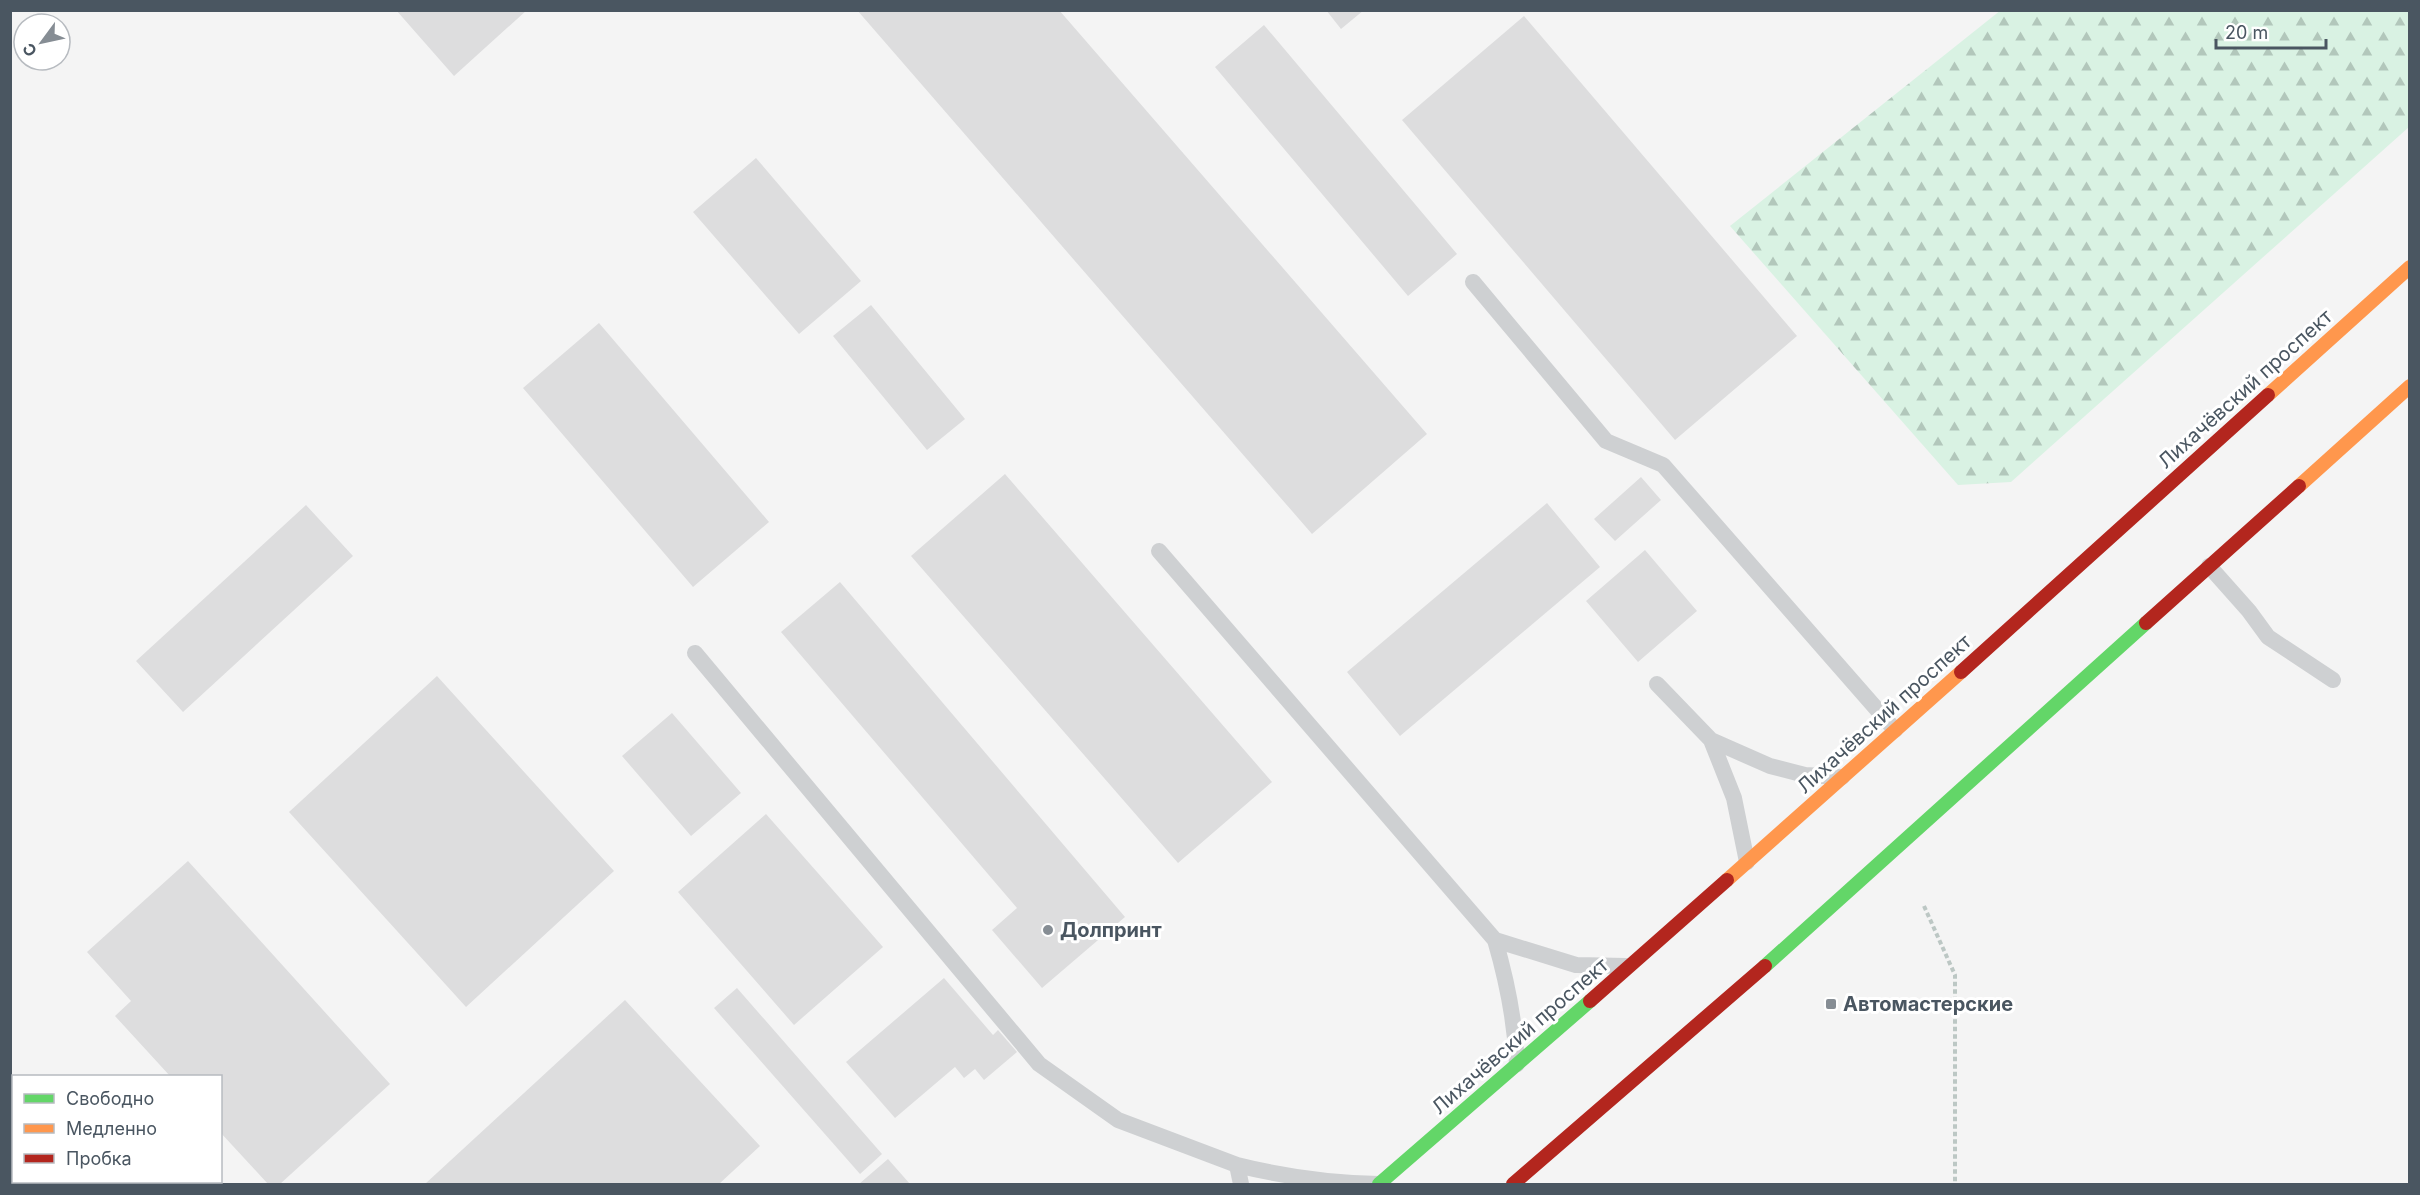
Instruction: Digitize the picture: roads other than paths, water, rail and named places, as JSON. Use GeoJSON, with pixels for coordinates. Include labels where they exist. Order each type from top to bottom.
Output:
{"type":"FeatureCollection","features":[{"type":"Feature","properties":{"kind":"main road","name":"Лихачёвский проспект"},"geometry":{"type":"LineString","coordinates":[[1379,1184],[1517,1066],[1843,777],[2409,267]]}},
{"type":"Feature","properties":{"kind":"main road"},"geometry":{"type":"LineString","coordinates":[[1513,1185],[1783,950],[2209,566],[2408,391]]}},
{"type":"Feature","properties":{"kind":"lane"},"geometry":{"type":"LineString","coordinates":[[1473,282],[1606,441],[1663,465],[1895,730]]}},
{"type":"Feature","properties":{"kind":"lane"},"geometry":{"type":"LineString","coordinates":[[1159,551],[1495,940],[1509,992],[1516,1033],[1517,1066]]}},
{"type":"Feature","properties":{"kind":"lane"},"geometry":{"type":"LineString","coordinates":[[2209,566],[2249,611],[2268,637],[2333,680]]}},
{"type":"Feature","properties":{"kind":"lane"},"geometry":{"type":"LineString","coordinates":[[695,653],[1039,1064],[1118,1120],[1237,1165],[1292,1179],[1330,1183],[1379,1184]]}},
{"type":"Feature","properties":{"kind":"lane"},"geometry":{"type":"LineString","coordinates":[[1657,684],[1711,740],[1770,766],[1805,775],[1843,777]]}},
{"type":"Feature","properties":{"kind":"lane"},"geometry":{"type":"LineString","coordinates":[[1711,740],[1734,798],[1747,862]]}},
{"type":"Feature","properties":{"kind":"lane"},"geometry":{"type":"LineString","coordinates":[[1495,940],[1576,965],[1630,966]]}},
{"type":"Feature","properties":{"kind":"lane"},"geometry":{"type":"LineString","coordinates":[[1237,1165],[1241,1185]]}},
{"type":"Feature","properties":{"kind":"place","name":"Долпринт"},"geometry":{"type":"Point","coordinates":[1048,930]}},
{"type":"Feature","properties":{"kind":"place","name":"Автомастерские"},"geometry":{"type":"Point","coordinates":[1831,1004]}}]}
